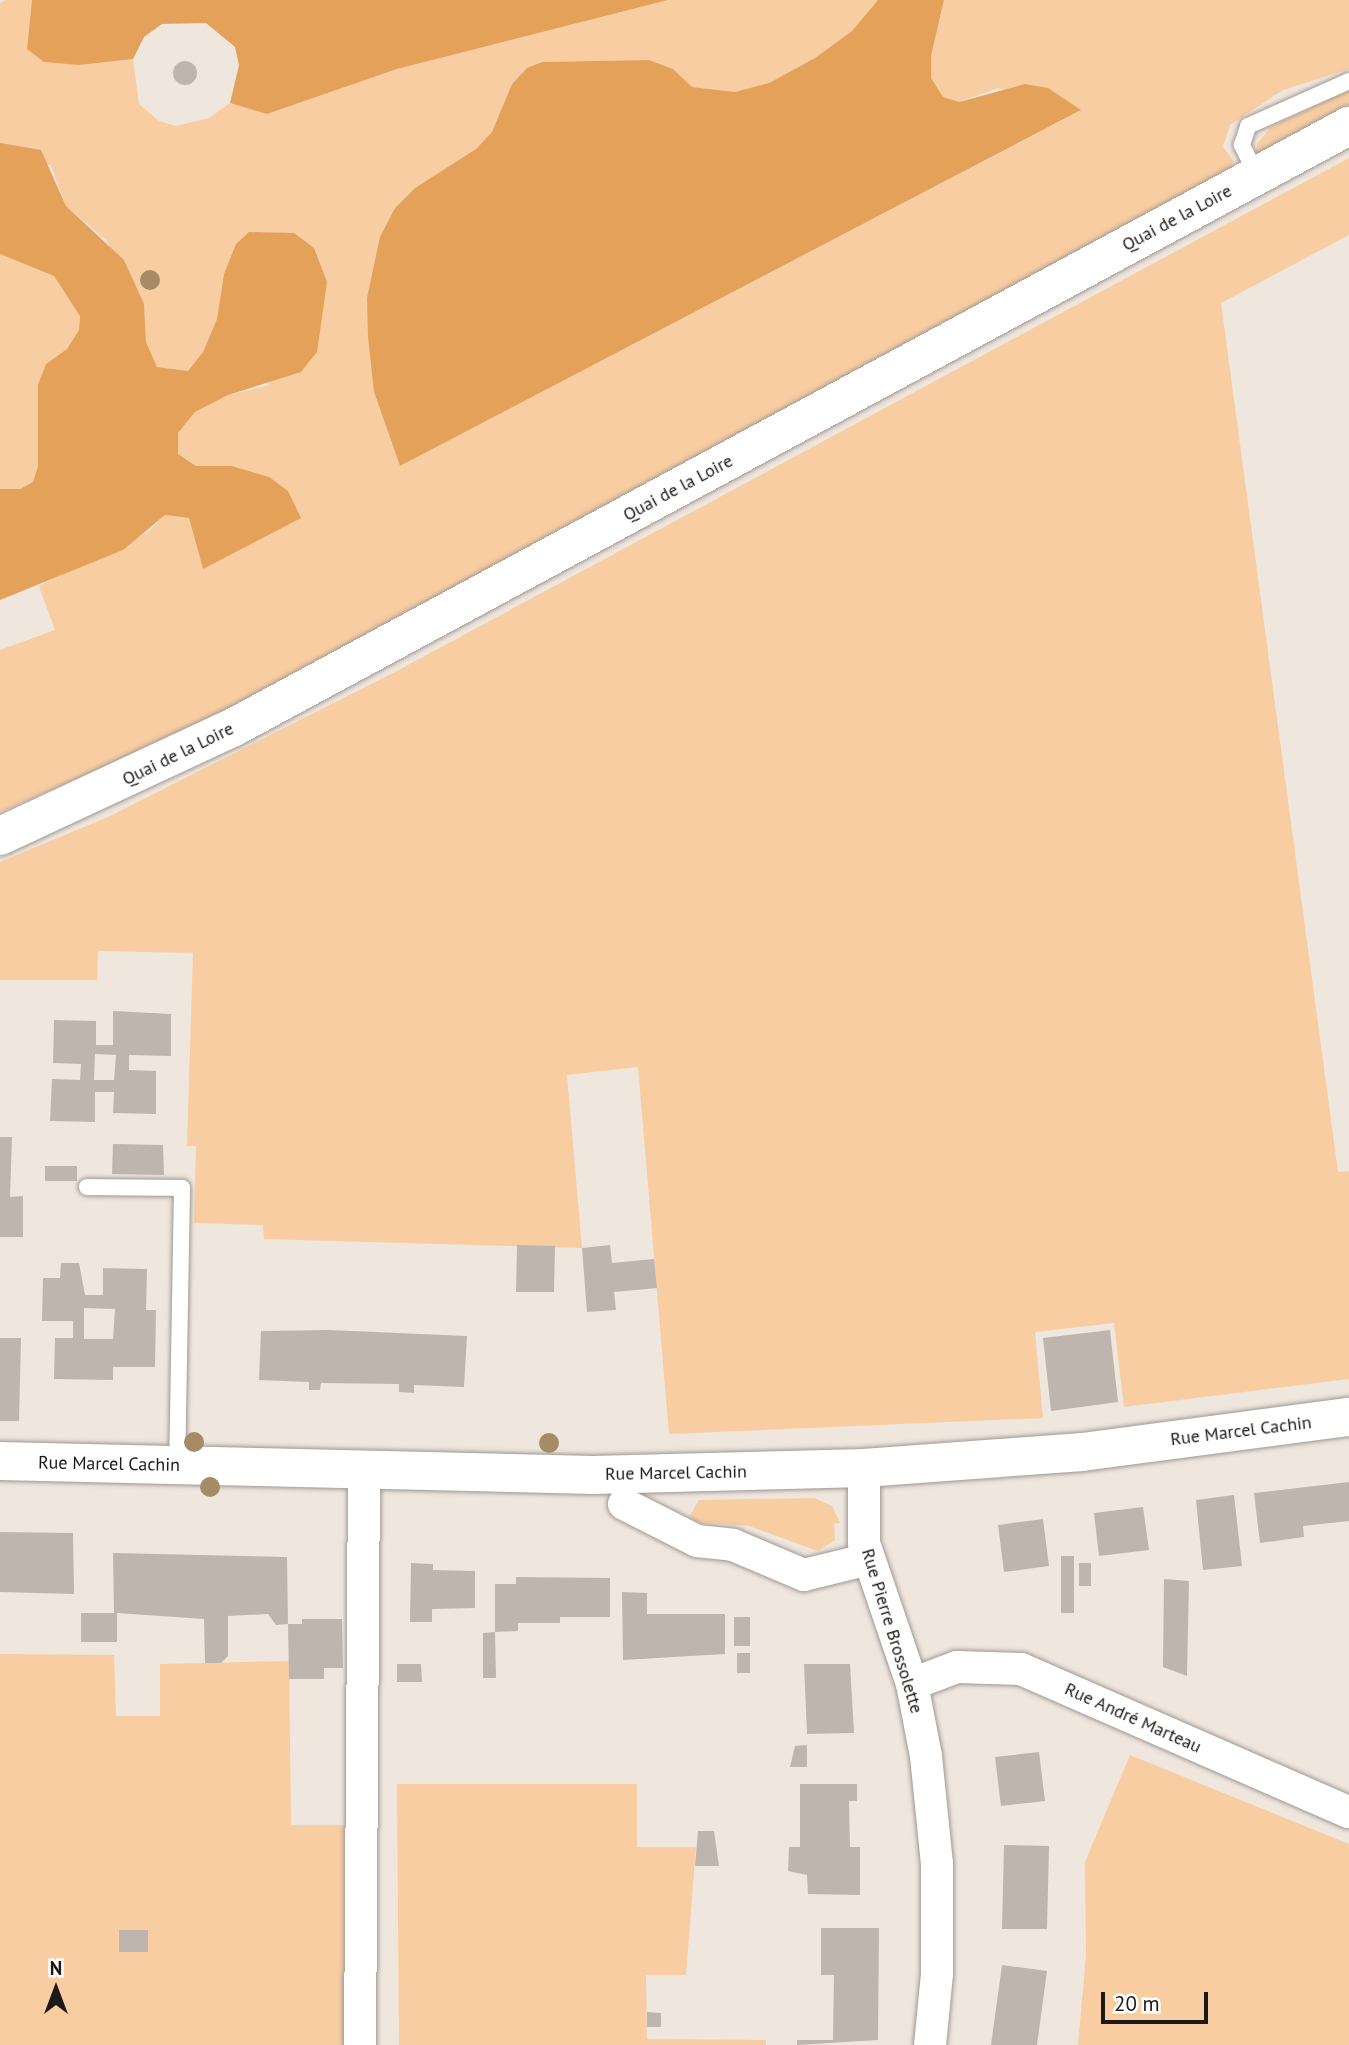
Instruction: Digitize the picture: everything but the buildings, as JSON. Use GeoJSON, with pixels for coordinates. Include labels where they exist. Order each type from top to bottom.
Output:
{"type":"FeatureCollection","features":[{"type":"Feature","properties":{"kind":"main road","name":"Quai de la Loire"},"geometry":{"type":"LineString","coordinates":[[0,836],[246,720],[1349,125]]}},
{"type":"Feature","properties":{"kind":"main road","name":"Rue Marcel Cachin"},"geometry":{"type":"LineString","coordinates":[[0,1461],[593,1475],[864,1468],[1082,1452],[1349,1417]]}},
{"type":"Feature","properties":{"kind":"street","name":"Rue Pierre Brossolette"},"geometry":{"type":"LineString","coordinates":[[864,1468],[863,1531],[869,1559],[912,1684],[937,1864],[937,1974],[930,2045]]}},
{"type":"Feature","properties":{"kind":"street"},"geometry":{"type":"LineString","coordinates":[[360,2045],[363,1469]]}},
{"type":"Feature","properties":{"kind":"street"},"geometry":{"type":"LineString","coordinates":[[624,1504],[697,1541],[733,1545],[804,1575],[869,1559]]}},
{"type":"Feature","properties":{"kind":"street","name":"Rue André Marteau"},"geometry":{"type":"LineString","coordinates":[[912,1684],[957,1667],[1021,1669],[1349,1812]]}},
{"type":"Feature","properties":{"kind":"lane"},"geometry":{"type":"LineString","coordinates":[[1257,175],[1242,145],[1248,126],[1349,81]]}},
{"type":"Feature","properties":{"kind":"lane"},"geometry":{"type":"LineString","coordinates":[[87,1186],[181,1188],[177,1465]]}},
{"type":"Feature","properties":{"kind":"shaded area"},"geometry":{"type":"Polygon","coordinates":[[[6,0],[32,0],[27,49],[79,65],[133,59],[139,104],[159,121],[176,126],[209,118],[230,103],[267,114],[397,69],[668,0],[878,0],[852,31],[815,58],[769,83],[735,92],[692,87],[673,69],[649,60],[542,62],[527,68],[512,84],[492,132],[476,149],[415,188],[395,208],[367,298],[374,392],[400,466],[1080,111],[998,88],[959,102],[942,97],[931,78],[931,56],[944,0],[1349,0],[1349,69],[1283,90],[1230,125],[1223,147],[1233,160],[1231,171],[290,676],[169,739],[0,812],[0,650],[55,630],[39,586],[148,532],[165,515],[189,518],[203,569],[232,466],[196,466],[178,454],[178,433],[195,412],[228,395],[269,385],[224,274],[217,319],[203,352],[188,371],[157,367],[146,342],[144,304],[107,241],[66,206],[51,166],[0,143],[0,3],[6,0]]]}},
{"type":"Feature","properties":{"kind":"shaded area"},"geometry":{"type":"Polygon","coordinates":[[[32,0],[668,0],[397,69],[267,114],[230,103],[239,65],[235,47],[206,23],[162,24],[144,37],[133,59],[79,65],[44,62],[27,49],[32,0]]]}},
{"type":"Feature","properties":{"kind":"shaded area"},"geometry":{"type":"Polygon","coordinates":[[[878,0],[944,0],[931,56],[931,78],[943,97],[959,102],[1025,84],[1048,88],[1081,110],[400,466],[374,392],[368,337],[367,298],[380,237],[395,208],[415,188],[476,149],[492,132],[512,84],[527,68],[542,62],[649,60],[673,69],[692,87],[735,92],[769,83],[815,58],[852,31],[878,0]]]}},
{"type":"Feature","properties":{"kind":"shaded area"},"geometry":{"type":"Polygon","coordinates":[[[1349,90],[1349,107],[1256,154],[1257,144],[1271,127],[1349,90]]]}},
{"type":"Feature","properties":{"kind":"shaded area"},"geometry":{"type":"Polygon","coordinates":[[[0,143],[41,150],[66,206],[124,260],[144,304],[146,342],[157,367],[188,371],[203,352],[217,319],[224,274],[236,244],[249,232],[294,233],[314,248],[327,282],[317,352],[301,372],[228,395],[195,412],[178,433],[178,454],[196,466],[232,466],[269,477],[288,491],[301,518],[203,569],[189,518],[165,515],[123,550],[0,600],[0,489],[20,489],[33,482],[38,466],[38,384],[46,364],[67,349],[79,330],[80,316],[54,276],[0,254],[0,143]]]}},
{"type":"Feature","properties":{"kind":"shaded area"},"geometry":{"type":"Polygon","coordinates":[[[1349,158],[1349,235],[1221,303],[1338,1172],[1349,1171],[1349,1379],[1124,1407],[1114,1323],[1035,1332],[1043,1418],[669,1434],[638,1067],[567,1075],[582,1248],[264,1239],[263,1225],[194,1223],[196,1146],[187,1146],[193,953],[98,951],[97,980],[0,980],[0,862],[108,817],[395,672],[1349,158]]]}},
{"type":"Feature","properties":{"kind":"shaded area"},"geometry":{"type":"Polygon","coordinates":[[[0,254],[54,276],[80,315],[79,330],[67,349],[46,364],[38,384],[38,466],[33,482],[20,489],[0,489],[0,254]]]}},
{"type":"Feature","properties":{"kind":"shaded area"},"geometry":{"type":"Polygon","coordinates":[[[814,1498],[832,1506],[840,1523],[834,1524],[835,1540],[818,1551],[749,1526],[696,1522],[690,1516],[699,1500],[814,1498]]]}},
{"type":"Feature","properties":{"kind":"shaded area"},"geometry":{"type":"Polygon","coordinates":[[[0,1654],[114,1655],[116,1716],[160,1716],[160,1664],[289,1661],[291,1825],[345,1825],[347,2045],[0,2045],[0,1654]]]}},
{"type":"Feature","properties":{"kind":"shaded area"},"geometry":{"type":"Polygon","coordinates":[[[1130,1755],[1349,1844],[1349,2045],[1078,2045],[1086,1955],[1085,1862],[1130,1755]]]}},
{"type":"Feature","properties":{"kind":"shaded area"},"geometry":{"type":"Polygon","coordinates":[[[397,1784],[637,1784],[637,1847],[696,1847],[686,1975],[646,1975],[647,2039],[766,2040],[766,2045],[399,2045],[397,1784]]]}}]}
